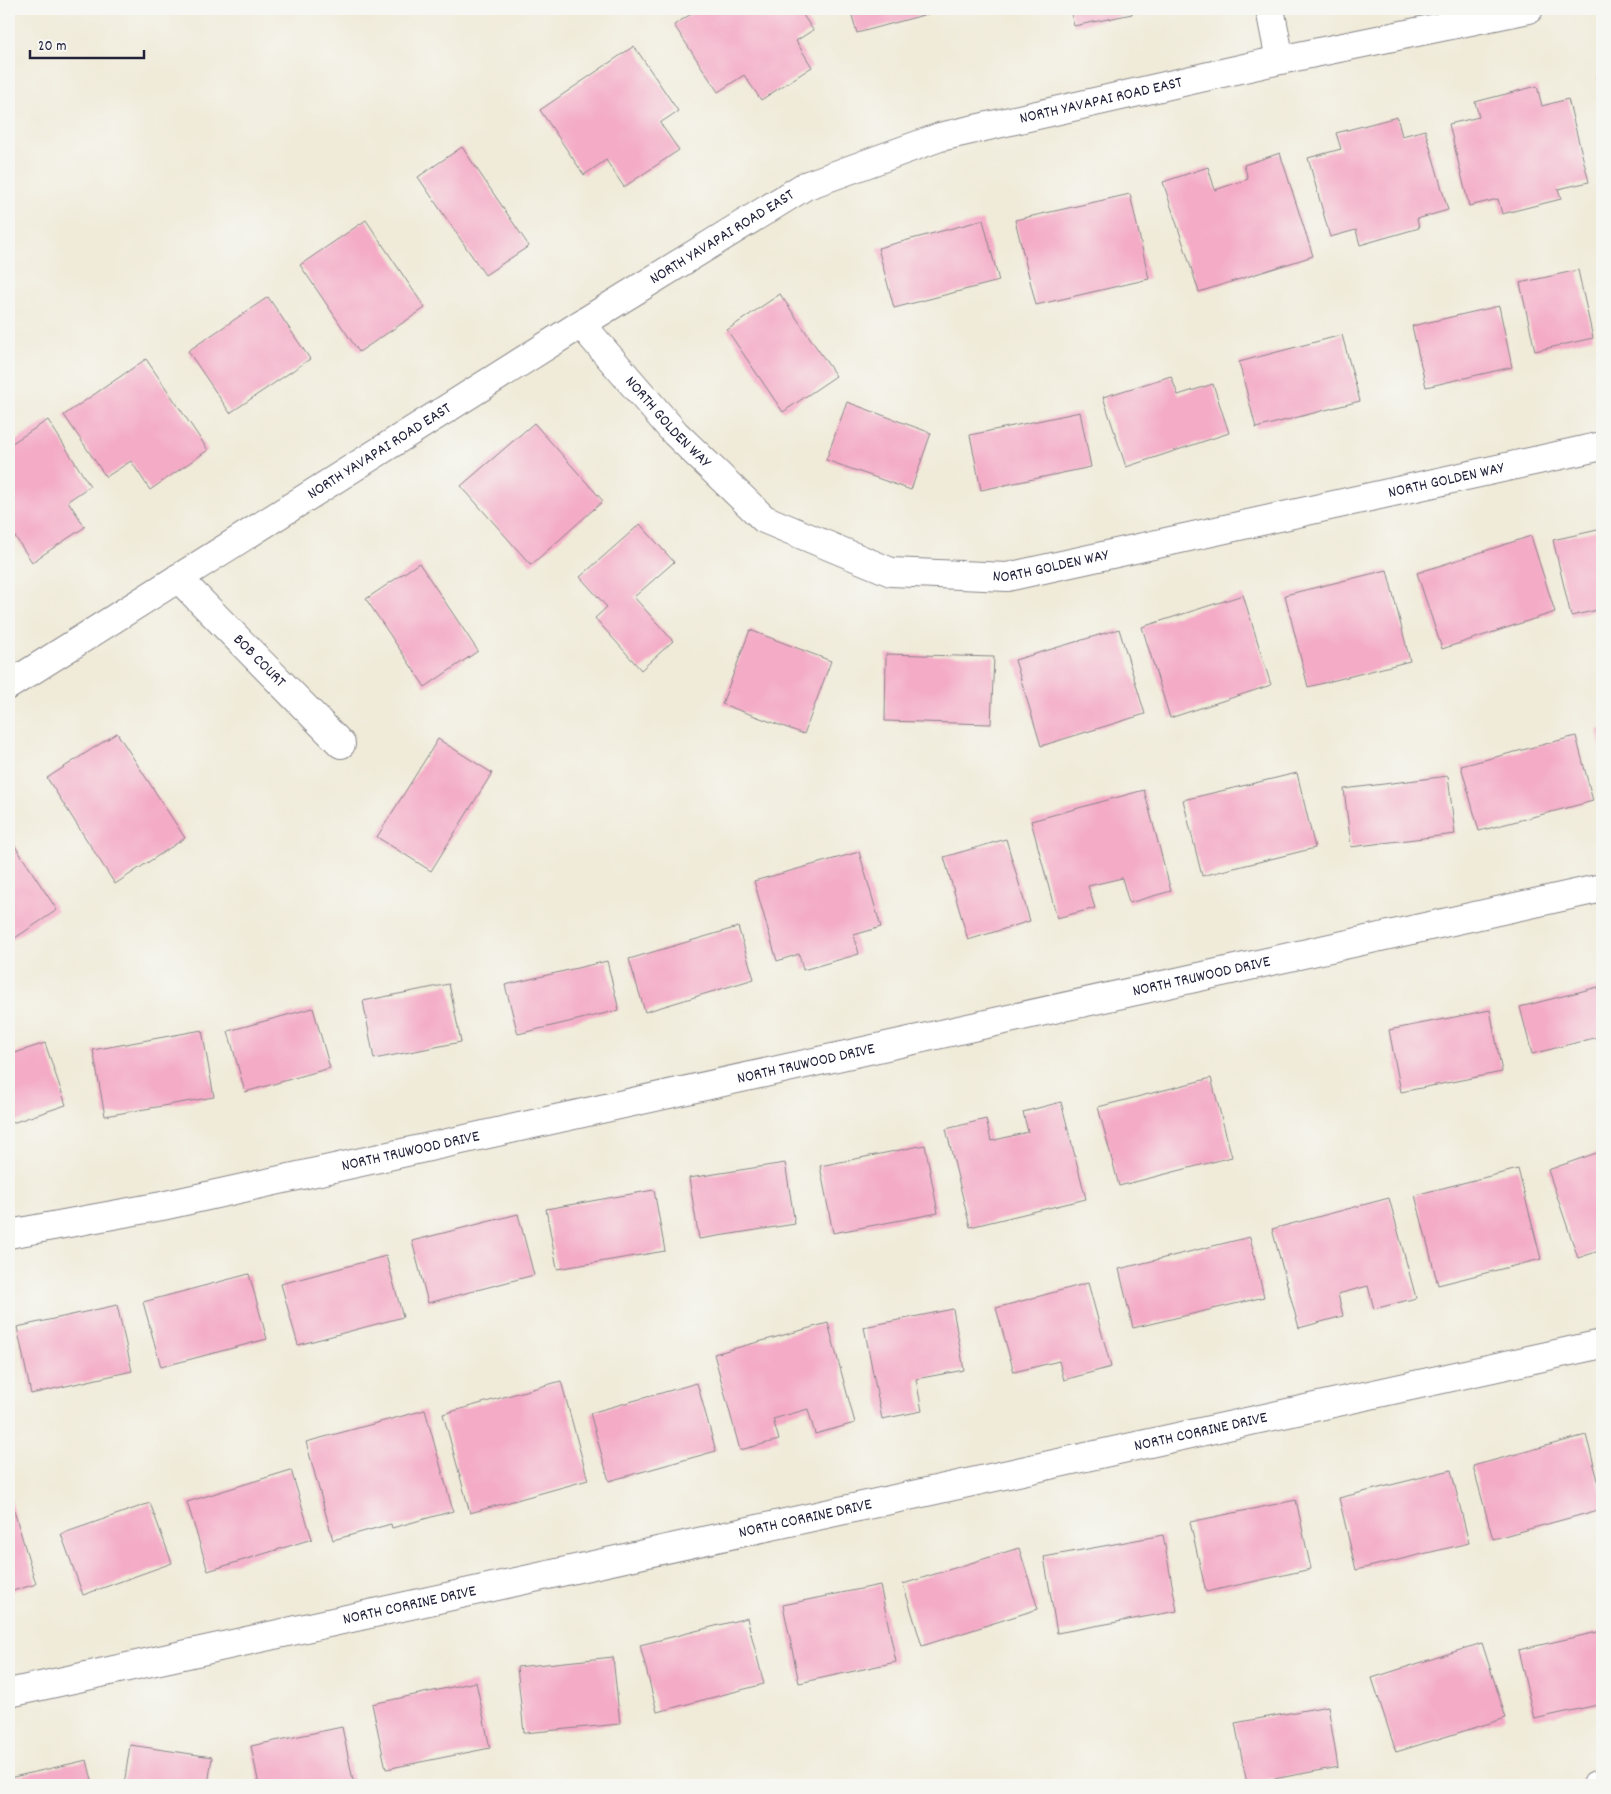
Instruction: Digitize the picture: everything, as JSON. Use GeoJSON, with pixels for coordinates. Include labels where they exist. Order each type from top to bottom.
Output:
{"type":"FeatureCollection","features":[{"type":"Feature","properties":{"kind":"street"},"geometry":{"type":"LineString","coordinates":[[1270,9],[1280,60]]}},
{"type":"Feature","properties":{"kind":"street","name":"NORTH YAVAPAI ROAD EAST"},"geometry":{"type":"LineString","coordinates":[[9,686],[581,324],[805,186],[940,137],[1280,60],[1529,9]]}},
{"type":"Feature","properties":{"kind":"street","name":"NORTH GOLDEN WAY"},"geometry":{"type":"LineString","coordinates":[[581,324],[675,433],[764,519],[891,572],[1007,577],[1602,446]]}},
{"type":"Feature","properties":{"kind":"street","name":"BOB COURT"},"geometry":{"type":"LineString","coordinates":[[178,578],[341,744]]}},
{"type":"Feature","properties":{"kind":"street","name":"NORTH TRUWOOD DRIVE"},"geometry":{"type":"LineString","coordinates":[[9,1234],[162,1206],[1602,888]]}},
{"type":"Feature","properties":{"kind":"street","name":"NORTH CORRINE DRIVE"},"geometry":{"type":"LineString","coordinates":[[9,1693],[1602,1344]]}},
{"type":"Feature","properties":{"kind":"street"},"geometry":{"type":"LineString","coordinates":[[1596,1785],[1602,1784]]}},
{"type":"Feature","properties":{"kind":"building"},"geometry":{"type":"Polygon","coordinates":[[[699,9],[799,9],[813,30],[796,41],[812,67],[761,100],[744,75],[718,92],[674,25],[699,9]]]}},
{"type":"Feature","properties":{"kind":"building"},"geometry":{"type":"Polygon","coordinates":[[[850,9],[946,9],[857,33],[850,9]]]}},
{"type":"Feature","properties":{"kind":"building"},"geometry":{"type":"Polygon","coordinates":[[[1070,9],[1131,9],[1132,14],[1074,26],[1070,9]]]}},
{"type":"Feature","properties":{"kind":"building"},"geometry":{"type":"Polygon","coordinates":[[[634,46],[678,111],[660,123],[679,150],[624,187],[606,160],[584,175],[540,110],[634,46]]]}},
{"type":"Feature","properties":{"kind":"building"},"geometry":{"type":"Polygon","coordinates":[[[1602,76],[1602,96],[1597,77],[1602,76]]]}},
{"type":"Feature","properties":{"kind":"building"},"geometry":{"type":"Polygon","coordinates":[[[1537,86],[1542,106],[1568,99],[1589,182],[1558,189],[1561,199],[1502,214],[1498,199],[1469,206],[1449,124],[1479,117],[1475,102],[1537,86]]]}},
{"type":"Feature","properties":{"kind":"building"},"geometry":{"type":"Polygon","coordinates":[[[1397,117],[1402,136],[1425,130],[1448,210],[1417,219],[1419,228],[1360,245],[1356,230],[1330,237],[1308,158],[1341,149],[1336,133],[1397,117]]]}},
{"type":"Feature","properties":{"kind":"building"},"geometry":{"type":"Polygon","coordinates":[[[462,147],[529,246],[485,275],[418,177],[462,147]]]}},
{"type":"Feature","properties":{"kind":"building"},"geometry":{"type":"Polygon","coordinates":[[[1280,153],[1313,256],[1199,292],[1163,182],[1208,167],[1215,190],[1248,179],[1244,165],[1280,153]]]}},
{"type":"Feature","properties":{"kind":"building"},"geometry":{"type":"Polygon","coordinates":[[[1130,194],[1149,279],[1036,305],[1015,220],[1130,194]]]}},
{"type":"Feature","properties":{"kind":"building"},"geometry":{"type":"Polygon","coordinates":[[[366,220],[425,308],[359,352],[300,265],[366,220]]]}},
{"type":"Feature","properties":{"kind":"building"},"geometry":{"type":"Polygon","coordinates":[[[983,220],[999,281],[894,308],[878,248],[983,220]]]}},
{"type":"Feature","properties":{"kind":"building"},"geometry":{"type":"Polygon","coordinates":[[[1578,270],[1593,338],[1535,351],[1520,283],[1578,270]]]}},
{"type":"Feature","properties":{"kind":"building"},"geometry":{"type":"Polygon","coordinates":[[[780,294],[836,376],[783,412],[727,330],[780,294]]]}},
{"type":"Feature","properties":{"kind":"building"},"geometry":{"type":"Polygon","coordinates":[[[268,297],[310,359],[230,413],[188,351],[268,297]]]}},
{"type":"Feature","properties":{"kind":"building"},"geometry":{"type":"Polygon","coordinates":[[[1499,306],[1512,367],[1426,387],[1412,326],[1499,306]]]}},
{"type":"Feature","properties":{"kind":"building"},"geometry":{"type":"Polygon","coordinates":[[[1342,335],[1360,401],[1256,428],[1239,362],[1342,335]]]}},
{"type":"Feature","properties":{"kind":"building"},"geometry":{"type":"Polygon","coordinates":[[[146,359],[208,450],[150,490],[131,461],[106,477],[64,415],[146,359]]]}},
{"type":"Feature","properties":{"kind":"building"},"geometry":{"type":"Polygon","coordinates":[[[1171,376],[1178,395],[1213,384],[1229,433],[1126,467],[1103,397],[1171,376]]]}},
{"type":"Feature","properties":{"kind":"building"},"geometry":{"type":"Polygon","coordinates":[[[847,402],[931,433],[911,490],[826,460],[847,402]]]}},
{"type":"Feature","properties":{"kind":"building"},"geometry":{"type":"Polygon","coordinates":[[[1080,412],[1091,467],[981,490],[970,435],[1080,412]]]}},
{"type":"Feature","properties":{"kind":"building"},"geometry":{"type":"Polygon","coordinates":[[[48,420],[90,486],[68,501],[85,527],[32,562],[14,535],[9,538],[9,445],[48,420]]]}},
{"type":"Feature","properties":{"kind":"building"},"geometry":{"type":"Polygon","coordinates":[[[534,423],[603,501],[531,565],[461,486],[534,423]]]}},
{"type":"Feature","properties":{"kind":"building"},"geometry":{"type":"Polygon","coordinates":[[[640,524],[674,562],[634,597],[673,641],[641,670],[595,618],[607,607],[580,577],[640,524]]]}},
{"type":"Feature","properties":{"kind":"building"},"geometry":{"type":"Polygon","coordinates":[[[1602,529],[1602,609],[1571,616],[1553,540],[1602,529]]]}},
{"type":"Feature","properties":{"kind":"building"},"geometry":{"type":"Polygon","coordinates":[[[1531,536],[1555,612],[1442,649],[1417,573],[1531,536]]]}},
{"type":"Feature","properties":{"kind":"building"},"geometry":{"type":"Polygon","coordinates":[[[419,563],[478,651],[425,687],[366,599],[419,563]]]}},
{"type":"Feature","properties":{"kind":"building"},"geometry":{"type":"Polygon","coordinates":[[[1387,570],[1410,661],[1308,687],[1285,595],[1387,570]]]}},
{"type":"Feature","properties":{"kind":"building"},"geometry":{"type":"Polygon","coordinates":[[[1243,595],[1271,685],[1170,718],[1142,627],[1243,595]]]}},
{"type":"Feature","properties":{"kind":"building"},"geometry":{"type":"Polygon","coordinates":[[[1119,629],[1145,714],[1041,746],[1015,660],[1119,629]]]}},
{"type":"Feature","properties":{"kind":"building"},"geometry":{"type":"Polygon","coordinates":[[[750,630],[831,661],[804,734],[722,704],[750,630]]]}},
{"type":"Feature","properties":{"kind":"building"},"geometry":{"type":"Polygon","coordinates":[[[886,654],[994,657],[991,724],[885,721],[886,654]]]}},
{"type":"Feature","properties":{"kind":"building"},"geometry":{"type":"Polygon","coordinates":[[[1602,729],[1602,750],[1601,750],[1597,730],[1602,729]]]}},
{"type":"Feature","properties":{"kind":"building"},"geometry":{"type":"Polygon","coordinates":[[[117,733],[185,838],[115,884],[47,778],[117,733]]]}},
{"type":"Feature","properties":{"kind":"building"},"geometry":{"type":"Polygon","coordinates":[[[1576,736],[1593,801],[1479,831],[1461,766],[1576,736]]]}},
{"type":"Feature","properties":{"kind":"building"},"geometry":{"type":"Polygon","coordinates":[[[438,739],[492,773],[431,871],[377,837],[438,739]]]}},
{"type":"Feature","properties":{"kind":"building"},"geometry":{"type":"Polygon","coordinates":[[[1297,773],[1315,848],[1202,876],[1183,800],[1297,773]]]}},
{"type":"Feature","properties":{"kind":"building"},"geometry":{"type":"Polygon","coordinates":[[[1448,776],[1455,834],[1351,847],[1344,789],[1448,776]]]}},
{"type":"Feature","properties":{"kind":"building"},"geometry":{"type":"Polygon","coordinates":[[[1144,790],[1171,891],[1129,903],[1122,878],[1088,886],[1095,908],[1057,918],[1031,821],[1144,790]]]}},
{"type":"Feature","properties":{"kind":"building"},"geometry":{"type":"Polygon","coordinates":[[[9,837],[57,910],[9,942],[9,837]]]}},
{"type":"Feature","properties":{"kind":"building"},"geometry":{"type":"Polygon","coordinates":[[[1006,839],[1030,921],[968,940],[944,857],[1006,839]]]}},
{"type":"Feature","properties":{"kind":"building"},"geometry":{"type":"Polygon","coordinates":[[[859,852],[881,927],[854,935],[859,954],[803,970],[799,954],[777,961],[754,881],[859,852]]]}},
{"type":"Feature","properties":{"kind":"building"},"geometry":{"type":"Polygon","coordinates":[[[738,927],[754,979],[645,1012],[629,959],[738,927]]]}},
{"type":"Feature","properties":{"kind":"building"},"geometry":{"type":"Polygon","coordinates":[[[607,961],[619,1010],[518,1034],[505,985],[607,961]]]}},
{"type":"Feature","properties":{"kind":"building"},"geometry":{"type":"Polygon","coordinates":[[[449,984],[461,1042],[374,1059],[363,1001],[449,984]]]}},
{"type":"Feature","properties":{"kind":"building"},"geometry":{"type":"Polygon","coordinates":[[[1598,987],[1602,1003],[1602,1036],[1532,1054],[1520,1007],[1598,987]]]}},
{"type":"Feature","properties":{"kind":"building"},"geometry":{"type":"Polygon","coordinates":[[[313,1008],[330,1068],[245,1092],[228,1031],[313,1008]]]}},
{"type":"Feature","properties":{"kind":"building"},"geometry":{"type":"Polygon","coordinates":[[[1490,1010],[1502,1072],[1401,1092],[1389,1030],[1490,1010]]]}},
{"type":"Feature","properties":{"kind":"building"},"geometry":{"type":"Polygon","coordinates":[[[202,1030],[214,1097],[105,1116],[93,1050],[202,1030]]]}},
{"type":"Feature","properties":{"kind":"building"},"geometry":{"type":"Polygon","coordinates":[[[45,1043],[66,1105],[9,1124],[9,1055],[45,1043]]]}},
{"type":"Feature","properties":{"kind":"building"},"geometry":{"type":"Polygon","coordinates":[[[1211,1078],[1232,1157],[1119,1186],[1098,1107],[1211,1078]]]}},
{"type":"Feature","properties":{"kind":"building"},"geometry":{"type":"Polygon","coordinates":[[[1061,1102],[1086,1199],[970,1227],[946,1129],[986,1119],[991,1141],[1028,1132],[1023,1112],[1061,1102]]]}},
{"type":"Feature","properties":{"kind":"building"},"geometry":{"type":"Polygon","coordinates":[[[925,1145],[938,1213],[833,1233],[820,1166],[925,1145]]]}},
{"type":"Feature","properties":{"kind":"building"},"geometry":{"type":"Polygon","coordinates":[[[1602,1151],[1602,1250],[1578,1258],[1548,1170],[1602,1151]]]}},
{"type":"Feature","properties":{"kind":"building"},"geometry":{"type":"Polygon","coordinates":[[[785,1163],[795,1224],[699,1239],[689,1178],[785,1163]]]}},
{"type":"Feature","properties":{"kind":"building"},"geometry":{"type":"Polygon","coordinates":[[[1518,1169],[1541,1259],[1438,1285],[1415,1195],[1518,1169]]]}},
{"type":"Feature","properties":{"kind":"building"},"geometry":{"type":"Polygon","coordinates":[[[654,1190],[665,1251],[557,1269],[546,1209],[654,1190]]]}},
{"type":"Feature","properties":{"kind":"building"},"geometry":{"type":"Polygon","coordinates":[[[1389,1198],[1416,1298],[1374,1309],[1368,1286],[1338,1294],[1343,1316],[1299,1328],[1272,1229],[1389,1198]]]}},
{"type":"Feature","properties":{"kind":"building"},"geometry":{"type":"Polygon","coordinates":[[[518,1214],[534,1275],[428,1303],[412,1241],[518,1214]]]}},
{"type":"Feature","properties":{"kind":"building"},"geometry":{"type":"Polygon","coordinates":[[[1250,1237],[1264,1297],[1133,1328],[1119,1269],[1250,1237]]]}},
{"type":"Feature","properties":{"kind":"building"},"geometry":{"type":"Polygon","coordinates":[[[386,1256],[403,1317],[298,1345],[281,1284],[386,1256]]]}},
{"type":"Feature","properties":{"kind":"building"},"geometry":{"type":"Polygon","coordinates":[[[249,1274],[267,1339],[161,1367],[143,1302],[249,1274]]]}},
{"type":"Feature","properties":{"kind":"building"},"geometry":{"type":"Polygon","coordinates":[[[1088,1283],[1111,1367],[1064,1380],[1059,1361],[1014,1372],[996,1308],[1088,1283]]]}},
{"type":"Feature","properties":{"kind":"building"},"geometry":{"type":"Polygon","coordinates":[[[117,1305],[132,1371],[31,1394],[17,1327],[117,1305]]]}},
{"type":"Feature","properties":{"kind":"building"},"geometry":{"type":"Polygon","coordinates":[[[953,1309],[964,1370],[916,1379],[922,1411],[882,1419],[864,1327],[953,1309]]]}},
{"type":"Feature","properties":{"kind":"building"},"geometry":{"type":"Polygon","coordinates":[[[828,1323],[855,1423],[815,1434],[808,1409],[773,1419],[779,1440],[740,1450],[714,1354],[828,1323]]]}},
{"type":"Feature","properties":{"kind":"building"},"geometry":{"type":"Polygon","coordinates":[[[561,1381],[588,1480],[470,1513],[443,1414],[561,1381]]]}},
{"type":"Feature","properties":{"kind":"building"},"geometry":{"type":"Polygon","coordinates":[[[697,1383],[716,1451],[609,1481],[590,1413],[697,1383]]]}},
{"type":"Feature","properties":{"kind":"building"},"geometry":{"type":"Polygon","coordinates":[[[425,1410],[453,1511],[392,1528],[391,1524],[333,1540],[306,1442],[425,1410]]]}},
{"type":"Feature","properties":{"kind":"building"},"geometry":{"type":"Polygon","coordinates":[[[1586,1435],[1602,1495],[1602,1509],[1493,1539],[1473,1466],[1586,1435]]]}},
{"type":"Feature","properties":{"kind":"building"},"geometry":{"type":"Polygon","coordinates":[[[291,1470],[312,1539],[208,1571],[187,1502],[291,1470]]]}},
{"type":"Feature","properties":{"kind":"building"},"geometry":{"type":"Polygon","coordinates":[[[1451,1470],[1469,1543],[1356,1570],[1339,1498],[1451,1470]]]}},
{"type":"Feature","properties":{"kind":"building"},"geometry":{"type":"Polygon","coordinates":[[[9,1494],[36,1584],[9,1592],[9,1494]]]}},
{"type":"Feature","properties":{"kind":"building"},"geometry":{"type":"Polygon","coordinates":[[[1296,1500],[1311,1569],[1206,1592],[1190,1522],[1296,1500]]]}},
{"type":"Feature","properties":{"kind":"building"},"geometry":{"type":"Polygon","coordinates":[[[150,1503],[172,1563],[83,1595],[61,1534],[150,1503]]]}},
{"type":"Feature","properties":{"kind":"building"},"geometry":{"type":"Polygon","coordinates":[[[1163,1535],[1177,1611],[1057,1633],[1044,1557],[1163,1535]]]}},
{"type":"Feature","properties":{"kind":"building"},"geometry":{"type":"Polygon","coordinates":[[[1019,1548],[1038,1609],[922,1646],[903,1584],[1019,1548]]]}},
{"type":"Feature","properties":{"kind":"building"},"geometry":{"type":"Polygon","coordinates":[[[880,1585],[896,1662],[799,1683],[783,1605],[880,1585]]]}},
{"type":"Feature","properties":{"kind":"building"},"geometry":{"type":"Polygon","coordinates":[[[747,1618],[764,1684],[657,1712],[640,1645],[747,1618]]]}},
{"type":"Feature","properties":{"kind":"building"},"geometry":{"type":"Polygon","coordinates":[[[1602,1631],[1602,1704],[1534,1719],[1518,1650],[1602,1631]]]}},
{"type":"Feature","properties":{"kind":"building"},"geometry":{"type":"Polygon","coordinates":[[[1482,1643],[1506,1718],[1396,1752],[1372,1678],[1482,1643]]]}},
{"type":"Feature","properties":{"kind":"building"},"geometry":{"type":"Polygon","coordinates":[[[613,1657],[620,1724],[524,1733],[517,1667],[613,1657]]]}},
{"type":"Feature","properties":{"kind":"building"},"geometry":{"type":"Polygon","coordinates":[[[476,1682],[490,1748],[386,1769],[372,1704],[476,1682]]]}},
{"type":"Feature","properties":{"kind":"building"},"geometry":{"type":"Polygon","coordinates":[[[1328,1706],[1338,1767],[1247,1784],[1235,1723],[1328,1706]]]}},
{"type":"Feature","properties":{"kind":"building"},"geometry":{"type":"Polygon","coordinates":[[[342,1727],[354,1785],[259,1785],[251,1746],[342,1727]]]}},
{"type":"Feature","properties":{"kind":"building"},"geometry":{"type":"Polygon","coordinates":[[[130,1745],[212,1757],[208,1785],[124,1785],[130,1745]]]}},
{"type":"Feature","properties":{"kind":"building"},"geometry":{"type":"Polygon","coordinates":[[[87,1760],[93,1785],[9,1785],[9,1778],[87,1760]]]}}]}
